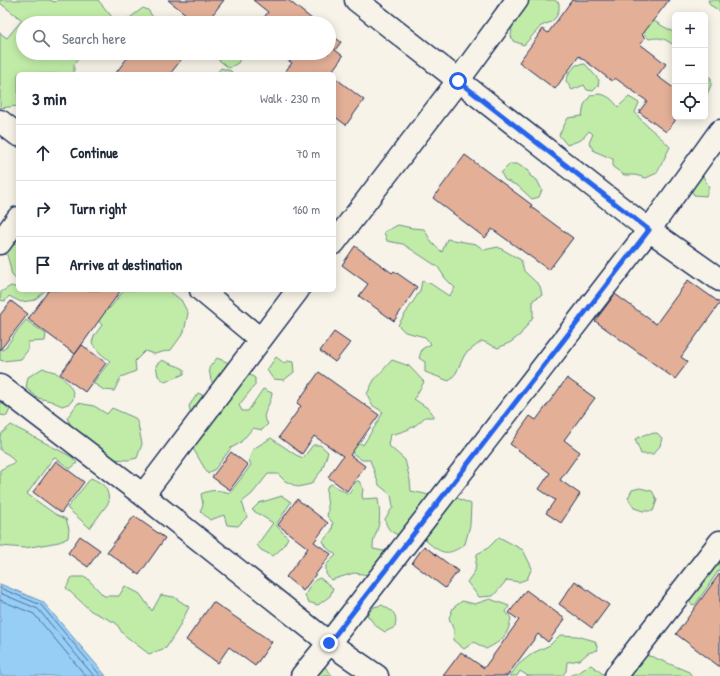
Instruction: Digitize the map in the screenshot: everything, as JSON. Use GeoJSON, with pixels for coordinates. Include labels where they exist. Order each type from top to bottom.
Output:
{"type":"FeatureCollection","features":[{"type":"Feature","properties":{"kind":"street"},"geometry":{"type":"LineString","coordinates":[[356,0],[649,230],[720,280]]}},
{"type":"Feature","properties":{"kind":"street"},"geometry":{"type":"LineString","coordinates":[[336,240],[458,81],[517,0]]}},
{"type":"Feature","properties":{"kind":"street"},"geometry":{"type":"LineString","coordinates":[[0,121],[16,133]]}},
{"type":"Feature","properties":{"kind":"street"},"geometry":{"type":"LineString","coordinates":[[302,676],[649,230],[720,131]]}},
{"type":"Feature","properties":{"kind":"street"},"geometry":{"type":"LineString","coordinates":[[0,243],[16,221]]}},
{"type":"Feature","properties":{"kind":"street"},"geometry":{"type":"LineString","coordinates":[[203,292],[260,339]]}},
{"type":"Feature","properties":{"kind":"street"},"geometry":{"type":"LineString","coordinates":[[143,495],[296,292]]}},
{"type":"Feature","properties":{"kind":"street"},"geometry":{"type":"LineString","coordinates":[[0,386],[143,495],[329,643],[377,676]]}},
{"type":"Feature","properties":{"kind":"street"},"geometry":{"type":"LineString","coordinates":[[616,676],[720,542]]}},
{"type":"Feature","properties":{"kind":"green space"},"geometry":{"type":"Polygon","coordinates":[[[0,0],[49,0],[55,2],[58,0],[98,0],[111,16],[17,16],[0,3],[0,0]]]}},
{"type":"Feature","properties":{"kind":"green space"},"geometry":{"type":"Polygon","coordinates":[[[508,0],[554,0],[559,3],[559,10],[556,17],[551,22],[541,26],[524,45],[513,41],[511,36],[512,28],[497,15],[497,6],[508,0]]]}},
{"type":"Feature","properties":{"kind":"green space"},"geometry":{"type":"Polygon","coordinates":[[[708,0],[720,0],[720,11],[710,5],[708,0]]]}},
{"type":"Feature","properties":{"kind":"green space"},"geometry":{"type":"Polygon","coordinates":[[[143,8],[148,10],[152,16],[132,16],[143,8]]]}},
{"type":"Feature","properties":{"kind":"green space"},"geometry":{"type":"Polygon","coordinates":[[[652,20],[672,31],[672,44],[661,38],[649,39],[638,28],[652,20]]]}},
{"type":"Feature","properties":{"kind":"green space"},"geometry":{"type":"Polygon","coordinates":[[[16,27],[16,60],[78,60],[74,64],[74,72],[16,72],[16,106],[0,108],[0,33],[7,38],[16,27]]]}},
{"type":"Feature","properties":{"kind":"green space"},"geometry":{"type":"Polygon","coordinates":[[[219,60],[240,60],[238,63],[229,68],[219,60]]]}},
{"type":"Feature","properties":{"kind":"green space"},"geometry":{"type":"Polygon","coordinates":[[[585,64],[599,80],[598,86],[593,91],[587,90],[584,85],[572,90],[566,81],[569,73],[576,65],[585,64]]]}},
{"type":"Feature","properties":{"kind":"green space"},"geometry":{"type":"Polygon","coordinates":[[[221,68],[232,72],[218,72],[221,68]]]}},
{"type":"Feature","properties":{"kind":"green space"},"geometry":{"type":"Polygon","coordinates":[[[708,76],[711,78],[711,85],[708,92],[708,76]]]}},
{"type":"Feature","properties":{"kind":"green space"},"geometry":{"type":"Polygon","coordinates":[[[599,94],[610,98],[618,107],[629,97],[639,103],[635,112],[643,122],[670,147],[657,173],[646,178],[635,175],[624,175],[613,167],[613,159],[594,151],[589,143],[593,134],[589,131],[581,140],[567,145],[559,135],[568,118],[582,116],[584,105],[591,95],[599,94]]]}},
{"type":"Feature","properties":{"kind":"green space"},"geometry":{"type":"Polygon","coordinates":[[[510,164],[517,164],[529,171],[530,176],[537,180],[542,190],[539,197],[532,199],[518,186],[505,180],[501,173],[510,164]]]}},
{"type":"Feature","properties":{"kind":"green space"},"geometry":{"type":"Polygon","coordinates":[[[701,173],[709,187],[706,196],[694,195],[690,188],[701,173]]]}},
{"type":"Feature","properties":{"kind":"green space"},"geometry":{"type":"Polygon","coordinates":[[[398,225],[424,229],[432,243],[442,252],[447,239],[476,244],[484,250],[498,247],[521,260],[524,271],[540,286],[542,295],[533,300],[533,317],[520,335],[511,342],[498,348],[482,341],[465,354],[456,373],[449,381],[425,372],[425,362],[419,358],[422,349],[431,344],[425,337],[405,332],[398,325],[420,291],[422,281],[431,284],[449,296],[455,288],[445,278],[438,267],[403,244],[387,241],[384,232],[398,225]]]}},
{"type":"Feature","properties":{"kind":"green space"},"geometry":{"type":"Polygon","coordinates":[[[16,228],[16,279],[12,275],[6,252],[16,228]]]}},
{"type":"Feature","properties":{"kind":"green space"},"geometry":{"type":"Polygon","coordinates":[[[11,286],[16,287],[16,292],[44,292],[35,300],[21,302],[9,296],[5,301],[0,300],[1,292],[11,286]]]}},
{"type":"Feature","properties":{"kind":"green space"},"geometry":{"type":"Polygon","coordinates":[[[122,292],[171,292],[181,300],[188,313],[184,332],[171,350],[154,354],[145,351],[135,361],[136,371],[121,377],[114,391],[104,390],[93,383],[110,361],[100,353],[92,343],[94,336],[102,325],[94,315],[103,309],[110,308],[122,292]]]}},
{"type":"Feature","properties":{"kind":"green space"},"geometry":{"type":"Polygon","coordinates":[[[26,320],[46,334],[45,341],[28,342],[28,350],[21,359],[0,360],[0,348],[3,350],[6,347],[26,320]]]}},
{"type":"Feature","properties":{"kind":"green space"},"geometry":{"type":"Polygon","coordinates":[[[276,357],[284,363],[288,361],[293,362],[294,372],[284,380],[273,379],[267,370],[276,357]]]}},
{"type":"Feature","properties":{"kind":"green space"},"geometry":{"type":"Polygon","coordinates":[[[217,358],[239,367],[255,378],[255,385],[239,405],[242,411],[248,411],[263,389],[272,393],[271,400],[264,417],[268,424],[262,430],[253,428],[240,443],[231,448],[215,469],[208,474],[191,445],[193,423],[189,406],[198,393],[209,398],[225,392],[211,381],[209,368],[217,358]]]}},
{"type":"Feature","properties":{"kind":"green space"},"geometry":{"type":"Polygon","coordinates":[[[162,360],[184,369],[184,374],[165,382],[158,376],[156,365],[162,360]]]}},
{"type":"Feature","properties":{"kind":"green space"},"geometry":{"type":"Polygon","coordinates":[[[392,360],[409,366],[424,382],[414,399],[429,409],[435,417],[425,417],[409,429],[390,435],[388,445],[405,460],[411,491],[434,496],[450,495],[471,504],[470,525],[465,544],[451,552],[444,552],[435,548],[420,536],[405,536],[390,531],[385,519],[393,507],[391,495],[379,485],[370,460],[362,460],[344,447],[345,434],[363,445],[379,420],[383,412],[372,405],[367,394],[374,380],[392,360]]]}},
{"type":"Feature","properties":{"kind":"green space"},"geometry":{"type":"Polygon","coordinates":[[[43,368],[55,372],[69,386],[73,394],[73,398],[70,403],[62,406],[51,401],[38,398],[26,388],[28,377],[43,368]]]}},
{"type":"Feature","properties":{"kind":"green space"},"geometry":{"type":"Polygon","coordinates":[[[0,402],[10,409],[7,416],[0,415],[0,402]]]}},
{"type":"Feature","properties":{"kind":"green space"},"geometry":{"type":"Polygon","coordinates":[[[78,403],[94,406],[107,414],[112,408],[135,418],[138,424],[142,444],[137,458],[128,460],[111,459],[74,431],[67,418],[78,403]]]}},
{"type":"Feature","properties":{"kind":"green space"},"geometry":{"type":"Polygon","coordinates":[[[11,425],[72,457],[77,463],[70,469],[54,457],[27,494],[55,514],[66,519],[69,529],[68,538],[59,542],[25,548],[0,546],[0,470],[15,462],[9,455],[0,450],[0,435],[11,425]]]}},
{"type":"Feature","properties":{"kind":"green space"},"geometry":{"type":"Polygon","coordinates":[[[657,433],[662,438],[660,446],[653,454],[641,454],[635,439],[646,434],[657,433]]]}},
{"type":"Feature","properties":{"kind":"green space"},"geometry":{"type":"Polygon","coordinates":[[[271,438],[303,458],[313,445],[320,445],[328,452],[322,470],[311,484],[298,487],[285,481],[278,474],[268,474],[252,494],[242,502],[247,517],[238,526],[227,525],[224,515],[210,520],[200,511],[203,505],[201,494],[216,490],[230,493],[251,465],[249,460],[253,449],[271,438]]]}},
{"type":"Feature","properties":{"kind":"green space"},"geometry":{"type":"Polygon","coordinates":[[[91,478],[99,482],[106,489],[109,502],[90,528],[67,508],[91,478]]]}},
{"type":"Feature","properties":{"kind":"green space"},"geometry":{"type":"Polygon","coordinates":[[[356,481],[359,481],[363,489],[363,499],[378,498],[380,512],[373,549],[394,553],[371,575],[354,573],[331,580],[326,574],[326,565],[336,555],[327,548],[323,541],[332,530],[333,523],[327,516],[327,487],[331,484],[349,494],[356,481]]]}},
{"type":"Feature","properties":{"kind":"green space"},"geometry":{"type":"Polygon","coordinates":[[[640,488],[652,491],[657,500],[653,511],[643,511],[634,508],[628,498],[632,490],[640,488]]]}},
{"type":"Feature","properties":{"kind":"green space"},"geometry":{"type":"Polygon","coordinates":[[[282,496],[291,502],[276,525],[288,538],[282,548],[273,556],[261,550],[257,545],[273,523],[252,510],[259,503],[282,496]]]}},
{"type":"Feature","properties":{"kind":"green space"},"geometry":{"type":"Polygon","coordinates":[[[499,537],[523,550],[532,568],[527,579],[519,582],[507,580],[493,596],[479,597],[467,582],[475,571],[477,554],[488,548],[499,537]]]}},
{"type":"Feature","properties":{"kind":"green space"},"geometry":{"type":"Polygon","coordinates":[[[720,554],[720,568],[695,605],[691,604],[689,601],[690,579],[720,554]]]}},
{"type":"Feature","properties":{"kind":"green space"},"geometry":{"type":"Polygon","coordinates":[[[72,577],[86,577],[104,596],[119,596],[125,586],[140,594],[152,611],[161,595],[174,597],[189,607],[166,648],[149,654],[123,634],[116,623],[91,611],[66,588],[72,577]]]}},
{"type":"Feature","properties":{"kind":"green space"},"geometry":{"type":"Polygon","coordinates":[[[320,578],[333,588],[330,596],[318,605],[308,602],[305,596],[313,583],[320,578]]]}},
{"type":"Feature","properties":{"kind":"green space"},"geometry":{"type":"Polygon","coordinates":[[[490,599],[509,606],[506,612],[511,618],[506,634],[486,649],[474,642],[464,649],[453,640],[454,631],[449,618],[453,608],[462,601],[475,604],[490,599]]]}},
{"type":"Feature","properties":{"kind":"green space"},"geometry":{"type":"Polygon","coordinates":[[[382,605],[394,613],[396,619],[395,627],[385,632],[376,626],[367,615],[374,607],[382,605]]]}},
{"type":"Feature","properties":{"kind":"green space"},"geometry":{"type":"Polygon","coordinates":[[[560,635],[577,636],[595,641],[598,650],[588,653],[580,660],[567,662],[566,671],[562,676],[528,676],[520,671],[517,676],[510,676],[518,665],[533,653],[550,645],[560,635]]]}},
{"type":"Feature","properties":{"kind":"green space"},"geometry":{"type":"Polygon","coordinates":[[[628,651],[653,657],[689,672],[692,676],[569,676],[591,665],[603,674],[628,651]]]}},
{"type":"Feature","properties":{"kind":"green space"},"geometry":{"type":"Polygon","coordinates":[[[323,665],[333,676],[310,676],[323,665]]]}},
{"type":"Feature","properties":{"kind":"water"},"geometry":{"type":"Polygon","coordinates":[[[0,584],[43,602],[106,676],[0,676],[0,584]]]}},
{"type":"Feature","properties":{"kind":"building"},"geometry":{"type":"Polygon","coordinates":[[[168,0],[224,0],[211,16],[188,16],[168,0]]]}},
{"type":"Feature","properties":{"kind":"building"},"geometry":{"type":"Polygon","coordinates":[[[253,0],[288,0],[308,16],[265,16],[268,12],[253,0]]]}},
{"type":"Feature","properties":{"kind":"building"},"geometry":{"type":"Polygon","coordinates":[[[572,0],[669,0],[642,35],[645,38],[640,44],[666,64],[657,76],[672,87],[672,120],[675,121],[666,132],[639,112],[647,101],[615,78],[612,81],[579,56],[555,89],[519,62],[543,29],[548,33],[572,0]]]}},
{"type":"Feature","properties":{"kind":"building"},"geometry":{"type":"Polygon","coordinates":[[[336,38],[341,42],[336,49],[336,38]]]}},
{"type":"Feature","properties":{"kind":"building"},"geometry":{"type":"Polygon","coordinates":[[[336,51],[343,56],[331,72],[285,72],[292,63],[288,60],[336,60],[336,51]]]}},
{"type":"Feature","properties":{"kind":"building"},"geometry":{"type":"Polygon","coordinates":[[[126,60],[181,60],[172,72],[117,72],[126,60]]]}},
{"type":"Feature","properties":{"kind":"building"},"geometry":{"type":"Polygon","coordinates":[[[336,79],[364,100],[346,125],[336,118],[336,79]]]}},
{"type":"Feature","properties":{"kind":"building"},"geometry":{"type":"Polygon","coordinates":[[[465,155],[573,238],[549,270],[492,229],[485,238],[433,198],[465,155]]]}},
{"type":"Feature","properties":{"kind":"building"},"geometry":{"type":"Polygon","coordinates":[[[355,246],[392,273],[394,271],[417,287],[394,321],[359,296],[368,284],[342,265],[355,246]]]}},
{"type":"Feature","properties":{"kind":"building"},"geometry":{"type":"Polygon","coordinates":[[[688,280],[720,303],[681,357],[688,362],[675,379],[595,321],[615,294],[656,324],[688,280]]]}},
{"type":"Feature","properties":{"kind":"building"},"geometry":{"type":"Polygon","coordinates":[[[48,292],[120,292],[75,354],[28,319],[48,292]]]}},
{"type":"Feature","properties":{"kind":"building"},"geometry":{"type":"Polygon","coordinates":[[[11,301],[28,314],[0,350],[0,315],[11,301]]]}},
{"type":"Feature","properties":{"kind":"building"},"geometry":{"type":"Polygon","coordinates":[[[334,332],[350,343],[335,362],[320,351],[334,332]]]}},
{"type":"Feature","properties":{"kind":"building"},"geometry":{"type":"Polygon","coordinates":[[[82,345],[106,363],[85,392],[60,374],[82,345]]]}},
{"type":"Feature","properties":{"kind":"building"},"geometry":{"type":"Polygon","coordinates":[[[319,372],[379,415],[350,455],[365,466],[347,491],[328,477],[343,456],[314,436],[302,454],[279,437],[301,406],[297,403],[319,372]]]}},
{"type":"Feature","properties":{"kind":"building"},"geometry":{"type":"Polygon","coordinates":[[[567,378],[595,398],[564,440],[580,452],[560,480],[580,494],[561,523],[546,513],[555,500],[539,489],[550,473],[510,444],[530,416],[536,420],[567,378]]]}},
{"type":"Feature","properties":{"kind":"building"},"geometry":{"type":"Polygon","coordinates":[[[231,452],[248,465],[230,490],[212,477],[231,452]]]}},
{"type":"Feature","properties":{"kind":"building"},"geometry":{"type":"Polygon","coordinates":[[[56,461],[84,482],[61,513],[33,492],[56,461]]]}},
{"type":"Feature","properties":{"kind":"building"},"geometry":{"type":"Polygon","coordinates":[[[297,499],[328,523],[314,542],[331,554],[303,591],[286,577],[308,548],[278,525],[297,499]]]}},
{"type":"Feature","properties":{"kind":"building"},"geometry":{"type":"Polygon","coordinates":[[[134,516],[165,538],[139,575],[107,552],[134,516]]]}},
{"type":"Feature","properties":{"kind":"building"},"geometry":{"type":"Polygon","coordinates":[[[80,536],[100,550],[88,567],[68,553],[80,536]]]}},
{"type":"Feature","properties":{"kind":"building"},"geometry":{"type":"Polygon","coordinates":[[[424,546],[458,571],[445,588],[412,563],[424,546]]]}},
{"type":"Feature","properties":{"kind":"building"},"geometry":{"type":"Polygon","coordinates":[[[720,573],[720,667],[676,634],[720,573]]]}},
{"type":"Feature","properties":{"kind":"building"},"geometry":{"type":"Polygon","coordinates":[[[575,581],[609,605],[592,628],[559,604],[575,581]]]}},
{"type":"Feature","properties":{"kind":"building"},"geometry":{"type":"Polygon","coordinates":[[[526,590],[565,619],[548,642],[538,634],[507,676],[443,676],[461,652],[484,668],[519,620],[509,613],[526,590]]]}},
{"type":"Feature","properties":{"kind":"building"},"geometry":{"type":"Polygon","coordinates":[[[213,602],[272,642],[255,666],[229,647],[218,663],[186,640],[213,602]]]}},
{"type":"Feature","properties":{"kind":"route"},"geometry":{"type":"LineString","coordinates":[[329,643],[649,230],[458,81]]}}]}
